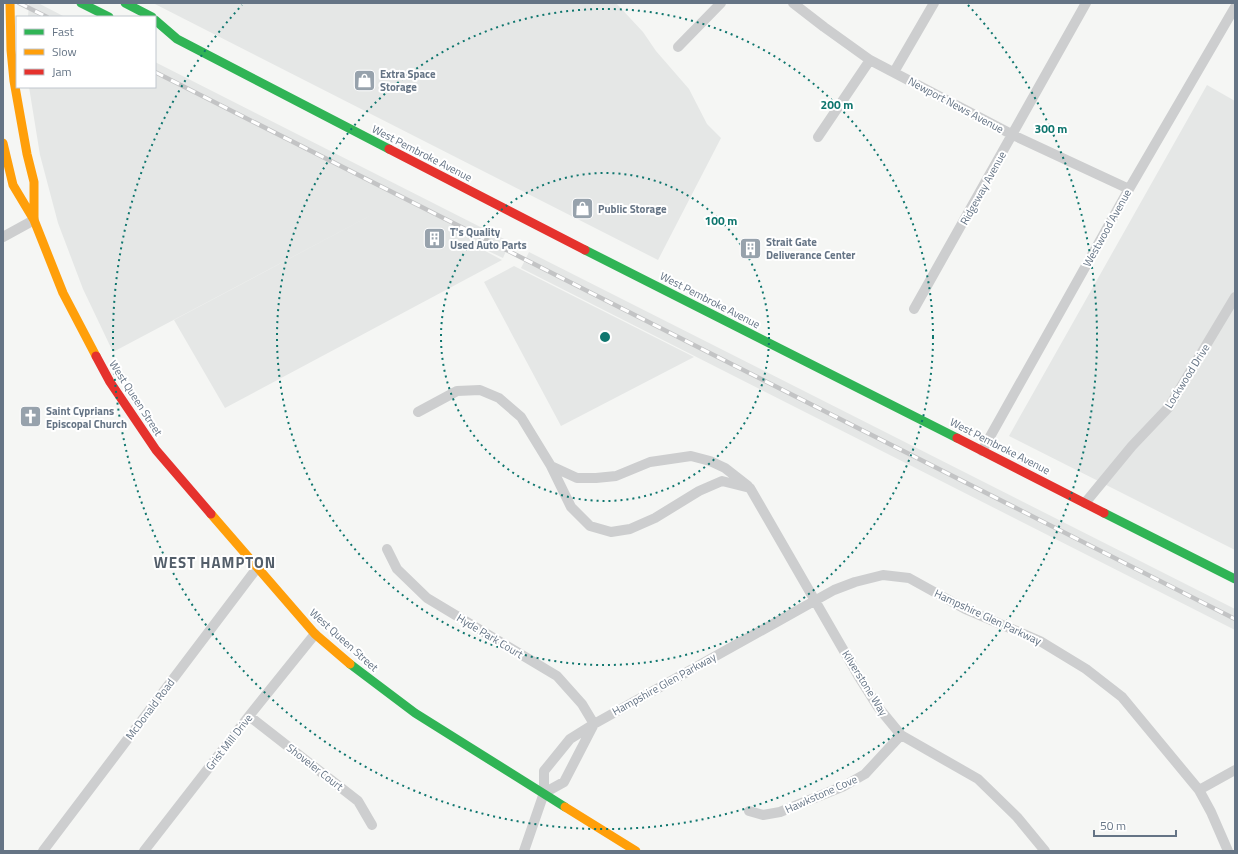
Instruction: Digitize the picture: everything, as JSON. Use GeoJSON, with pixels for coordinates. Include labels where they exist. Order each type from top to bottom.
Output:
{"type":"FeatureCollection","features":[{"type":"Feature","properties":{"kind":"main road","name":"West Queen Street"},"geometry":{"type":"LineString","coordinates":[[10,3],[14,81],[27,154],[34,182],[34,220]]}},
{"type":"Feature","properties":{"kind":"main road"},"geometry":{"type":"LineString","coordinates":[[81,3],[107,16]]}},
{"type":"Feature","properties":{"kind":"main road"},"geometry":{"type":"LineString","coordinates":[[125,3],[150,16]]}},
{"type":"Feature","properties":{"kind":"main road","name":"West Pembroke Avenue"},"geometry":{"type":"LineString","coordinates":[[156,21],[177,39],[525,220],[1235,579]]}},
{"type":"Feature","properties":{"kind":"main road","name":"West Pembroke Avenue"},"geometry":{"type":"LineString","coordinates":[[156,35],[177,39]]}},
{"type":"Feature","properties":{"kind":"main road","name":"West Queen Street"},"geometry":{"type":"LineString","coordinates":[[3,144],[13,185],[34,220],[63,293],[110,382],[134,420],[156,450],[315,634],[364,676],[414,713],[636,851]]}},
{"type":"Feature","properties":{"kind":"street"},"geometry":{"type":"LineString","coordinates":[[678,47],[721,3]]}},
{"type":"Feature","properties":{"kind":"street","name":"Newport News Avenue"},"geometry":{"type":"LineString","coordinates":[[793,3],[870,60],[1013,135],[1129,189]]}},
{"type":"Feature","properties":{"kind":"street"},"geometry":{"type":"LineString","coordinates":[[894,72],[934,3]]}},
{"type":"Feature","properties":{"kind":"street","name":"Ridgeway Avenue"},"geometry":{"type":"LineString","coordinates":[[914,309],[1086,3]]}},
{"type":"Feature","properties":{"kind":"street","name":"Westwood Avenue"},"geometry":{"type":"LineString","coordinates":[[982,451],[1129,189],[1235,7]]}},
{"type":"Feature","properties":{"kind":"street"},"geometry":{"type":"LineString","coordinates":[[818,137],[870,60]]}},
{"type":"Feature","properties":{"kind":"street"},"geometry":{"type":"LineString","coordinates":[[3,237],[34,220]]}},
{"type":"Feature","properties":{"kind":"street","name":"Lockwood Drive"},"geometry":{"type":"LineString","coordinates":[[1086,503],[1132,446],[1169,407],[1235,297]]}},
{"type":"Feature","properties":{"kind":"street"},"geometry":{"type":"LineString","coordinates":[[418,412],[457,391],[480,390],[499,398],[521,417],[551,466],[571,507],[590,526],[611,532],[630,529],[655,518],[699,490],[722,481],[750,488]]}},
{"type":"Feature","properties":{"kind":"street","name":"Kilverstone Way"},"geometry":{"type":"LineString","coordinates":[[551,466],[577,478],[616,476],[650,462],[690,456],[710,461],[725,468],[750,488],[878,707],[901,735],[978,779],[1017,817],[1045,851]]}},
{"type":"Feature","properties":{"kind":"street","name":"Hyde Park Court"},"geometry":{"type":"LineString","coordinates":[[387,549],[397,569],[427,598],[558,676],[582,704],[594,724]]}},
{"type":"Feature","properties":{"kind":"street","name":"McDonald Road"},"geometry":{"type":"LineString","coordinates":[[43,851],[257,568]]}},
{"type":"Feature","properties":{"kind":"street","name":"Hampshire Glen Parkway"},"geometry":{"type":"LineString","coordinates":[[524,851],[544,793],[544,771],[570,739],[594,724],[834,590],[855,582],[883,575],[909,578],[965,609],[1040,641],[1086,669],[1122,698],[1198,790],[1211,812],[1228,851]]}},
{"type":"Feature","properties":{"kind":"street","name":"Grist Mill Drive"},"geometry":{"type":"LineString","coordinates":[[145,851],[249,716],[315,634]]}},
{"type":"Feature","properties":{"kind":"street","name":"Shoveler Court"},"geometry":{"type":"LineString","coordinates":[[249,716],[358,802],[372,825]]}},
{"type":"Feature","properties":{"kind":"street"},"geometry":{"type":"LineString","coordinates":[[544,793],[564,782],[594,724]]}},
{"type":"Feature","properties":{"kind":"street","name":"Hawkstone Cove"},"geometry":{"type":"LineString","coordinates":[[749,811],[763,815],[780,812],[844,786],[865,774],[901,735]]}},
{"type":"Feature","properties":{"kind":"street"},"geometry":{"type":"LineString","coordinates":[[1198,790],[1235,770]]}},
{"type":"Feature","properties":{"kind":"shaded area"},"geometry":{"type":"Polygon","coordinates":[[[29,3],[38,3],[63,16],[28,16],[29,3]]]}},
{"type":"Feature","properties":{"kind":"shaded area"},"geometry":{"type":"Polygon","coordinates":[[[153,3],[616,3],[643,32],[656,51],[689,89],[707,124],[721,138],[658,260],[153,3]]]}},
{"type":"Feature","properties":{"kind":"shaded area"},"geometry":{"type":"Polygon","coordinates":[[[156,63],[510,242],[503,258],[463,239],[502,260],[225,408],[174,320],[394,203],[113,352],[83,289],[58,223],[40,155],[29,88],[156,88],[156,63]]]}},
{"type":"Feature","properties":{"kind":"shaded area"},"geometry":{"type":"Polygon","coordinates":[[[1207,85],[1235,101],[1235,550],[1009,436],[1207,85]]]}},
{"type":"Feature","properties":{"kind":"shaded area"},"geometry":{"type":"Polygon","coordinates":[[[529,252],[1235,609],[1235,630],[521,268],[529,252]]]}},
{"type":"Feature","properties":{"kind":"shaded area"},"geometry":{"type":"Polygon","coordinates":[[[514,266],[694,357],[561,426],[484,282],[514,266]]]}},
{"type":"Feature","properties":{"kind":"railway"},"geometry":{"type":"LineString","coordinates":[[19,3],[45,16]]}},
{"type":"Feature","properties":{"kind":"railway"},"geometry":{"type":"LineString","coordinates":[[156,73],[1235,619]]}},
{"type":"Feature","properties":{"kind":"traffic: fast"},"geometry":{"type":"LineString","coordinates":[[81,3],[107,16]]}},
{"type":"Feature","properties":{"kind":"traffic: fast"},"geometry":{"type":"LineString","coordinates":[[125,3],[150,16]]}},
{"type":"Feature","properties":{"kind":"traffic: fast"},"geometry":{"type":"LineString","coordinates":[[156,21],[177,39],[389,149]]}},
{"type":"Feature","properties":{"kind":"traffic: fast"},"geometry":{"type":"LineString","coordinates":[[585,250],[957,438]]}},
{"type":"Feature","properties":{"kind":"traffic: fast"},"geometry":{"type":"LineString","coordinates":[[1104,513],[1235,579]]}},
{"type":"Feature","properties":{"kind":"traffic: fast"},"geometry":{"type":"LineString","coordinates":[[350,664],[415,713],[565,807]]}},
{"type":"Feature","properties":{"kind":"traffic: slow"},"geometry":{"type":"LineString","coordinates":[[10,3],[11,50],[14,81],[27,154],[34,182],[34,220]]}},
{"type":"Feature","properties":{"kind":"traffic: slow"},"geometry":{"type":"LineString","coordinates":[[3,143],[13,185],[34,220],[63,293],[96,356]]}},
{"type":"Feature","properties":{"kind":"traffic: slow"},"geometry":{"type":"LineString","coordinates":[[211,514],[315,634],[350,664]]}},
{"type":"Feature","properties":{"kind":"traffic: slow"},"geometry":{"type":"LineString","coordinates":[[565,807],[636,851]]}},
{"type":"Feature","properties":{"kind":"traffic: jam"},"geometry":{"type":"LineString","coordinates":[[389,149],[585,250]]}},
{"type":"Feature","properties":{"kind":"traffic: jam"},"geometry":{"type":"LineString","coordinates":[[96,356],[110,382],[156,450],[211,514]]}},
{"type":"Feature","properties":{"kind":"traffic: jam"},"geometry":{"type":"LineString","coordinates":[[957,438],[1104,513]]}},
{"type":"Feature","properties":{"kind":"place","name":"Extra Space Storage"},"geometry":{"type":"Point","coordinates":[364,80]}},
{"type":"Feature","properties":{"kind":"place","name":"Public Storage"},"geometry":{"type":"Point","coordinates":[583,209]}},
{"type":"Feature","properties":{"kind":"place","name":"T's Quality Used Auto Parts"},"geometry":{"type":"Point","coordinates":[435,238]}},
{"type":"Feature","properties":{"kind":"place","name":"Strait Gate Deliverance Center"},"geometry":{"type":"Point","coordinates":[751,248]}},
{"type":"Feature","properties":{"kind":"place","name":"Saint Cyprians Episcopal Church"},"geometry":{"type":"Point","coordinates":[30,417]}},
{"type":"Feature","properties":{"kind":"district","name":"WEST HAMPTON"},"geometry":{"type":"Point","coordinates":[215,562]}}]}
